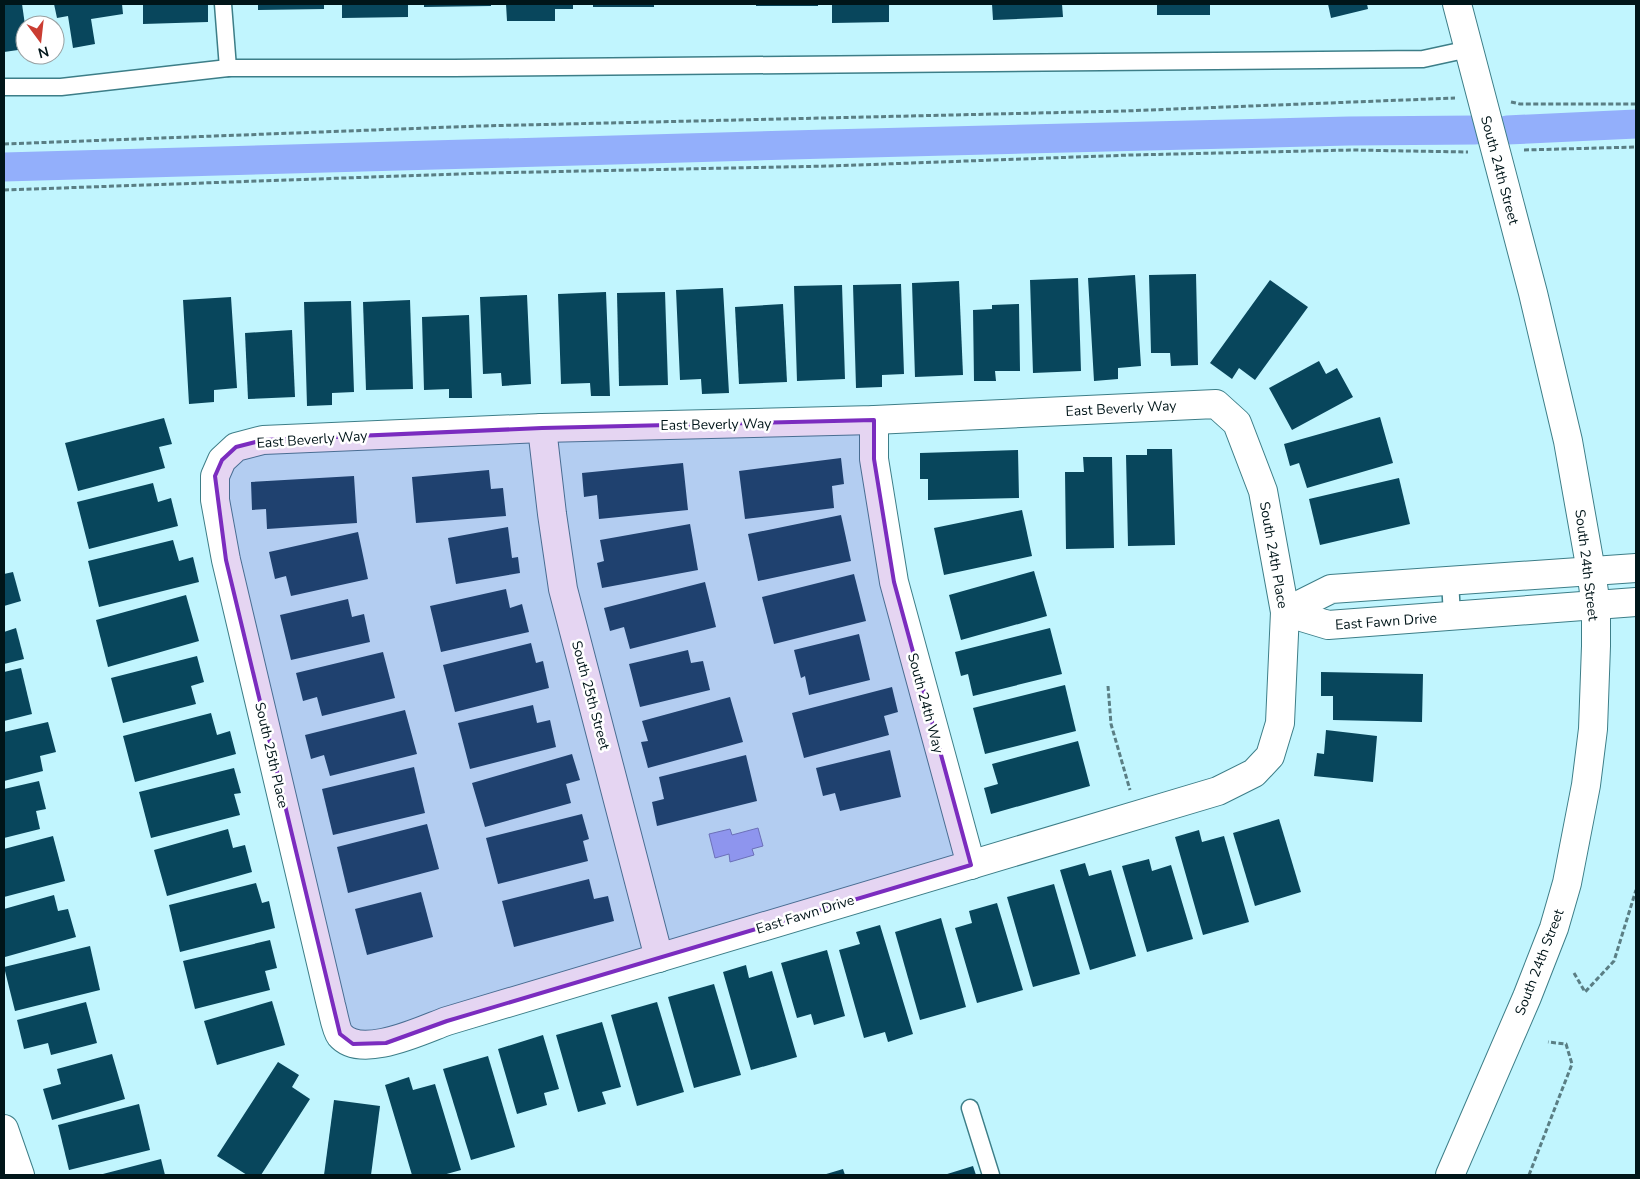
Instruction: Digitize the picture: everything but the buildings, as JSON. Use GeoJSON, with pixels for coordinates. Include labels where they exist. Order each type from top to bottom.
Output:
{"type":"FeatureCollection","features":[{"type":"Feature","properties":{"kind":"street","name":"South 24th Street"},"geometry":{"type":"LineString","coordinates":[[1450,1175],[1534,979],[1554,928],[1568,883],[1585,793],[1592,729],[1596,606],[1571,456],[1551,366],[1457,4]]}},
{"type":"Feature","properties":{"kind":"street","name":"East Beverly Way"},"geometry":{"type":"LineString","coordinates":[[222,460],[236,447],[262,440],[542,428],[874,420],[1216,404]]}},
{"type":"Feature","properties":{"kind":"street","name":"South 24th Place"},"geometry":{"type":"LineString","coordinates":[[1216,404],[1237,424],[1263,491],[1285,612],[1280,723],[1270,756],[1254,772]]}},
{"type":"Feature","properties":{"kind":"street","name":"South 24th Way"},"geometry":{"type":"LineString","coordinates":[[874,420],[874,459],[894,582],[970,865]]}},
{"type":"Feature","properties":{"kind":"street","name":"South 25th Street"},"geometry":{"type":"LineString","coordinates":[[542,428],[563,589],[659,958]]}},
{"type":"Feature","properties":{"kind":"street","name":"South 25th Place"},"geometry":{"type":"LineString","coordinates":[[222,460],[215,476],[215,500],[226,560],[331,1005],[340,1034],[353,1044]]}},
{"type":"Feature","properties":{"kind":"street"},"geometry":{"type":"LineString","coordinates":[[1285,612],[1331,590],[1636,568]]}},
{"type":"Feature","properties":{"kind":"street","name":"East Fawn Drive"},"geometry":{"type":"LineString","coordinates":[[1285,612],[1328,625],[1636,602]]}},
{"type":"Feature","properties":{"kind":"street","name":"East Fawn Drive"},"geometry":{"type":"LineString","coordinates":[[353,1044],[386,1043],[446,1021],[1218,791],[1254,772]]}},
{"type":"Feature","properties":{"kind":"street"},"geometry":{"type":"LineString","coordinates":[[4,1134],[20,1175]]}},
{"type":"Feature","properties":{"kind":"lane"},"geometry":{"type":"LineString","coordinates":[[223,4],[228,68]]}},
{"type":"Feature","properties":{"kind":"lane"},"geometry":{"type":"LineString","coordinates":[[4,87],[61,87],[228,68],[454,68],[1423,59],[1469,49]]}},
{"type":"Feature","properties":{"kind":"lane"},"geometry":{"type":"LineString","coordinates":[[1450,580],[1452,616]]}},
{"type":"Feature","properties":{"kind":"lane"},"geometry":{"type":"LineString","coordinates":[[970,1108],[991,1175]]}},
{"type":"Feature","properties":{"kind":"path"},"geometry":{"type":"LineString","coordinates":[[4,144],[479,126],[1124,110],[1483,106],[1498,99],[1520,104],[1636,104]]}},
{"type":"Feature","properties":{"kind":"path"},"geometry":{"type":"LineString","coordinates":[[4,190],[1141,155],[1494,147],[1636,147]]}},
{"type":"Feature","properties":{"kind":"path"},"geometry":{"type":"LineString","coordinates":[[1108,686],[1112,724],[1131,793]]}},
{"type":"Feature","properties":{"kind":"path"},"geometry":{"type":"LineString","coordinates":[[1574,973],[1585,992],[1614,961],[1636,890]]}},
{"type":"Feature","properties":{"kind":"path"},"geometry":{"type":"LineString","coordinates":[[1529,1175],[1572,1064],[1566,1044],[1548,1042]]}},
{"type":"Feature","properties":{"kind":"highlighted area"},"geometry":{"type":"Polygon","coordinates":[[[874,420],[874,459],[894,582],[971,865],[447,1021],[386,1043],[353,1044],[340,1034],[226,560],[215,476],[222,460],[236,447],[263,440],[542,428],[874,420]]]}},
{"type":"Feature","properties":{"kind":"water"},"geometry":{"type":"Polygon","coordinates":[[[758,828],[763,846],[752,849],[754,855],[730,862],[729,854],[715,858],[709,834],[730,829],[732,835],[758,828]]]}},
{"type":"Feature","properties":{"kind":"waterway"},"geometry":{"type":"LineString","coordinates":[[1507,130],[1636,124]]}},
{"type":"Feature","properties":{"kind":"waterway"},"geometry":{"type":"LineString","coordinates":[[4,167],[828,144],[1349,131],[1475,130]]}}]}
